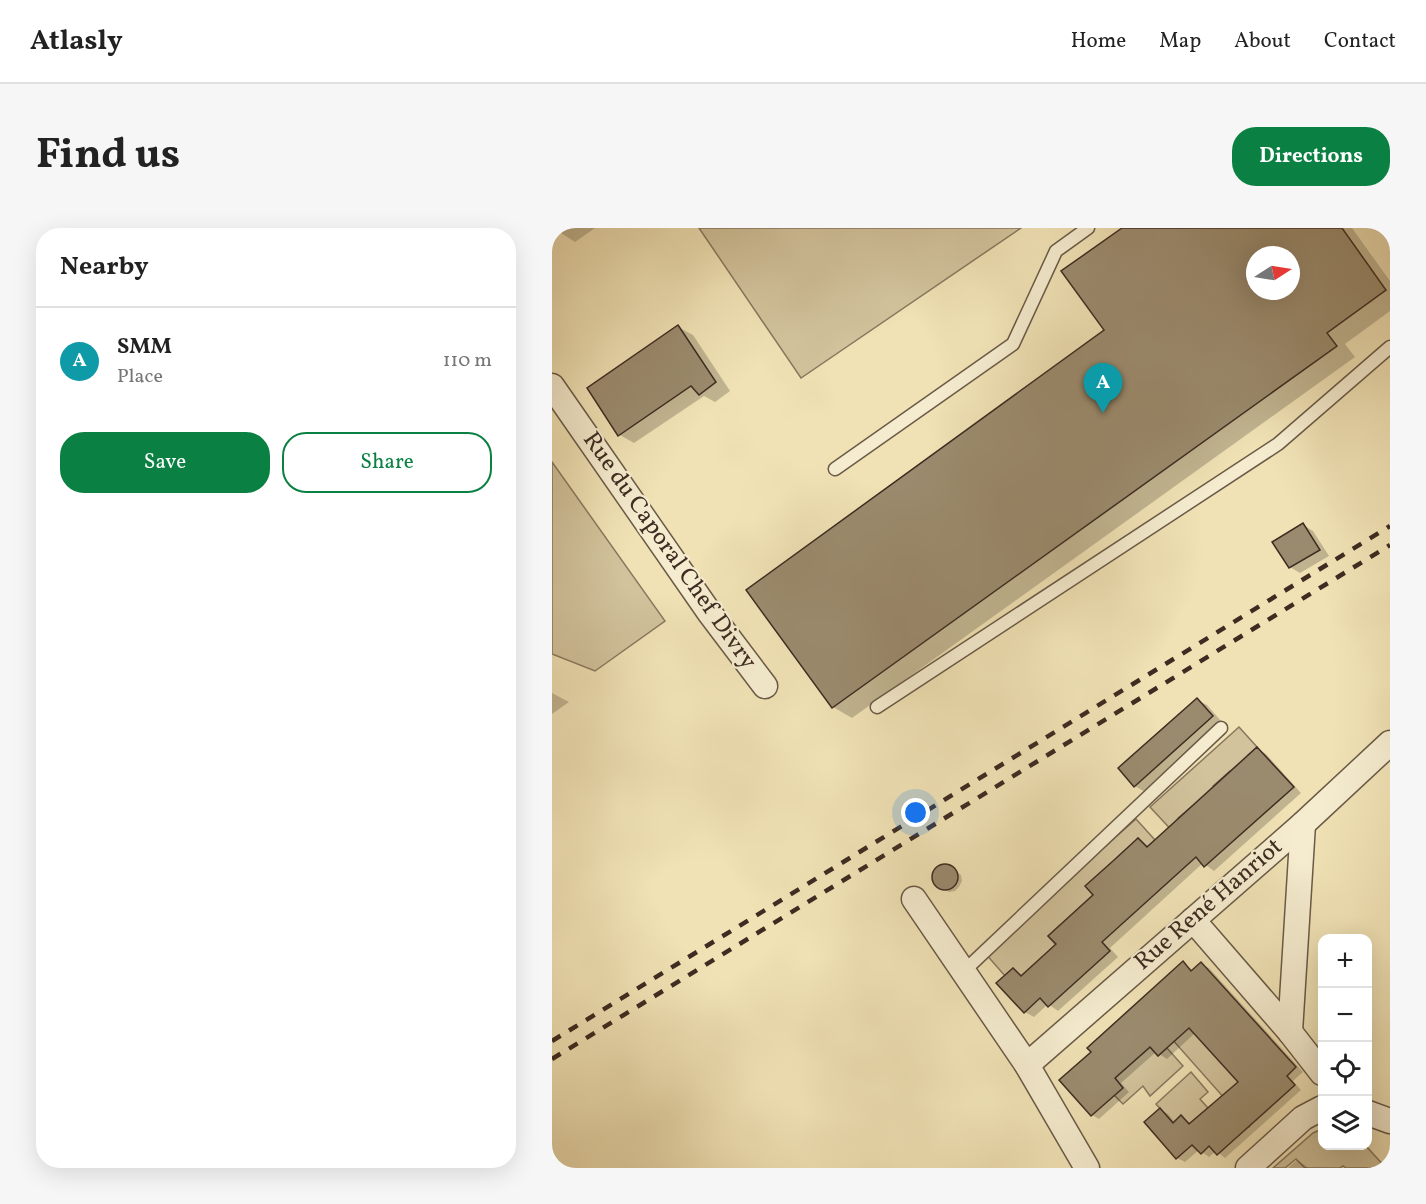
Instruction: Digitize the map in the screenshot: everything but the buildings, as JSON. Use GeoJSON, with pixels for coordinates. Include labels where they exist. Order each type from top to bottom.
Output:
{"type":"FeatureCollection","features":[{"type":"Feature","properties":{"kind":"street","name":"Rue du Caporal Chef Divry"},"geometry":{"type":"LineString","coordinates":[[552,386],[709,612],[765,686]]}},
{"type":"Feature","properties":{"kind":"street","name":"Rue René Hanriot"},"geometry":{"type":"LineString","coordinates":[[1027,1065],[1303,824],[1390,743]]}},
{"type":"Feature","properties":{"kind":"street"},"geometry":{"type":"LineString","coordinates":[[1290,1032],[1303,824]]}},
{"type":"Feature","properties":{"kind":"street"},"geometry":{"type":"LineString","coordinates":[[914,899],[1027,1065],[1087,1168]]}},
{"type":"Feature","properties":{"kind":"street"},"geometry":{"type":"LineString","coordinates":[[1193,920],[1318,1067]]}},
{"type":"Feature","properties":{"kind":"street"},"geometry":{"type":"LineString","coordinates":[[1248,1168],[1303,1118],[1318,1110]]}},
{"type":"Feature","properties":{"kind":"street"},"geometry":{"type":"LineString","coordinates":[[1372,1114],[1390,1121]]}},
{"type":"Feature","properties":{"kind":"lane"},"geometry":{"type":"LineString","coordinates":[[835,469],[1013,344],[1056,250],[1088,228]]}},
{"type":"Feature","properties":{"kind":"lane"},"geometry":{"type":"LineString","coordinates":[[877,707],[1278,444],[1390,347]]}},
{"type":"Feature","properties":{"kind":"lane"},"geometry":{"type":"LineString","coordinates":[[963,972],[1221,728]]}},
{"type":"Feature","properties":{"kind":"shaded area"},"geometry":{"type":"Polygon","coordinates":[[[699,228],[1021,228],[801,378],[699,228]]]}},
{"type":"Feature","properties":{"kind":"shaded area"},"geometry":{"type":"Polygon","coordinates":[[[552,462],[665,621],[595,671],[552,654],[552,462]]]}},
{"type":"Feature","properties":{"kind":"shaded area"},"geometry":{"type":"Polygon","coordinates":[[[1239,727],[1257,747],[1248,755],[1256,765],[1230,771],[1213,786],[1221,796],[1204,812],[1196,803],[1178,818],[1177,836],[1150,807],[1239,727]]]}},
{"type":"Feature","properties":{"kind":"shaded area"},"geometry":{"type":"Polygon","coordinates":[[[1136,819],[1155,840],[1147,847],[1138,838],[1093,895],[1048,936],[1056,945],[1021,976],[1013,968],[1005,976],[985,953],[1136,819]]]}},
{"type":"Feature","properties":{"kind":"shaded area"},"geometry":{"type":"Polygon","coordinates":[[[1154,989],[1241,1068],[1249,1126],[1155,1020],[1154,989]]]}},
{"type":"Feature","properties":{"kind":"shaded area"},"geometry":{"type":"Polygon","coordinates":[[[1150,1047],[1158,1056],[1167,1048],[1183,1066],[1150,1096],[1143,1086],[1123,1104],[1114,1095],[1115,1078],[1150,1047]]]}},
{"type":"Feature","properties":{"kind":"shaded area"},"geometry":{"type":"Polygon","coordinates":[[[1191,1072],[1208,1092],[1200,1099],[1208,1108],[1189,1124],[1181,1115],[1173,1123],[1156,1104],[1191,1072]]]}},
{"type":"Feature","properties":{"kind":"shaded area"},"geometry":{"type":"Polygon","coordinates":[[[1318,1131],[1318,1150],[1370,1150],[1386,1168],[1346,1168],[1343,1166],[1340,1168],[1305,1168],[1296,1159],[1285,1168],[1273,1168],[1318,1131]]]}},
{"type":"Feature","properties":{"kind":"railway"},"geometry":{"type":"LineString","coordinates":[[552,1041],[1390,526]]}},
{"type":"Feature","properties":{"kind":"railway"},"geometry":{"type":"LineString","coordinates":[[552,1059],[1390,545]]}},
{"type":"Feature","properties":{"kind":"place","name":"SMM"},"geometry":{"type":"Point","coordinates":[1103,413]}}]}
